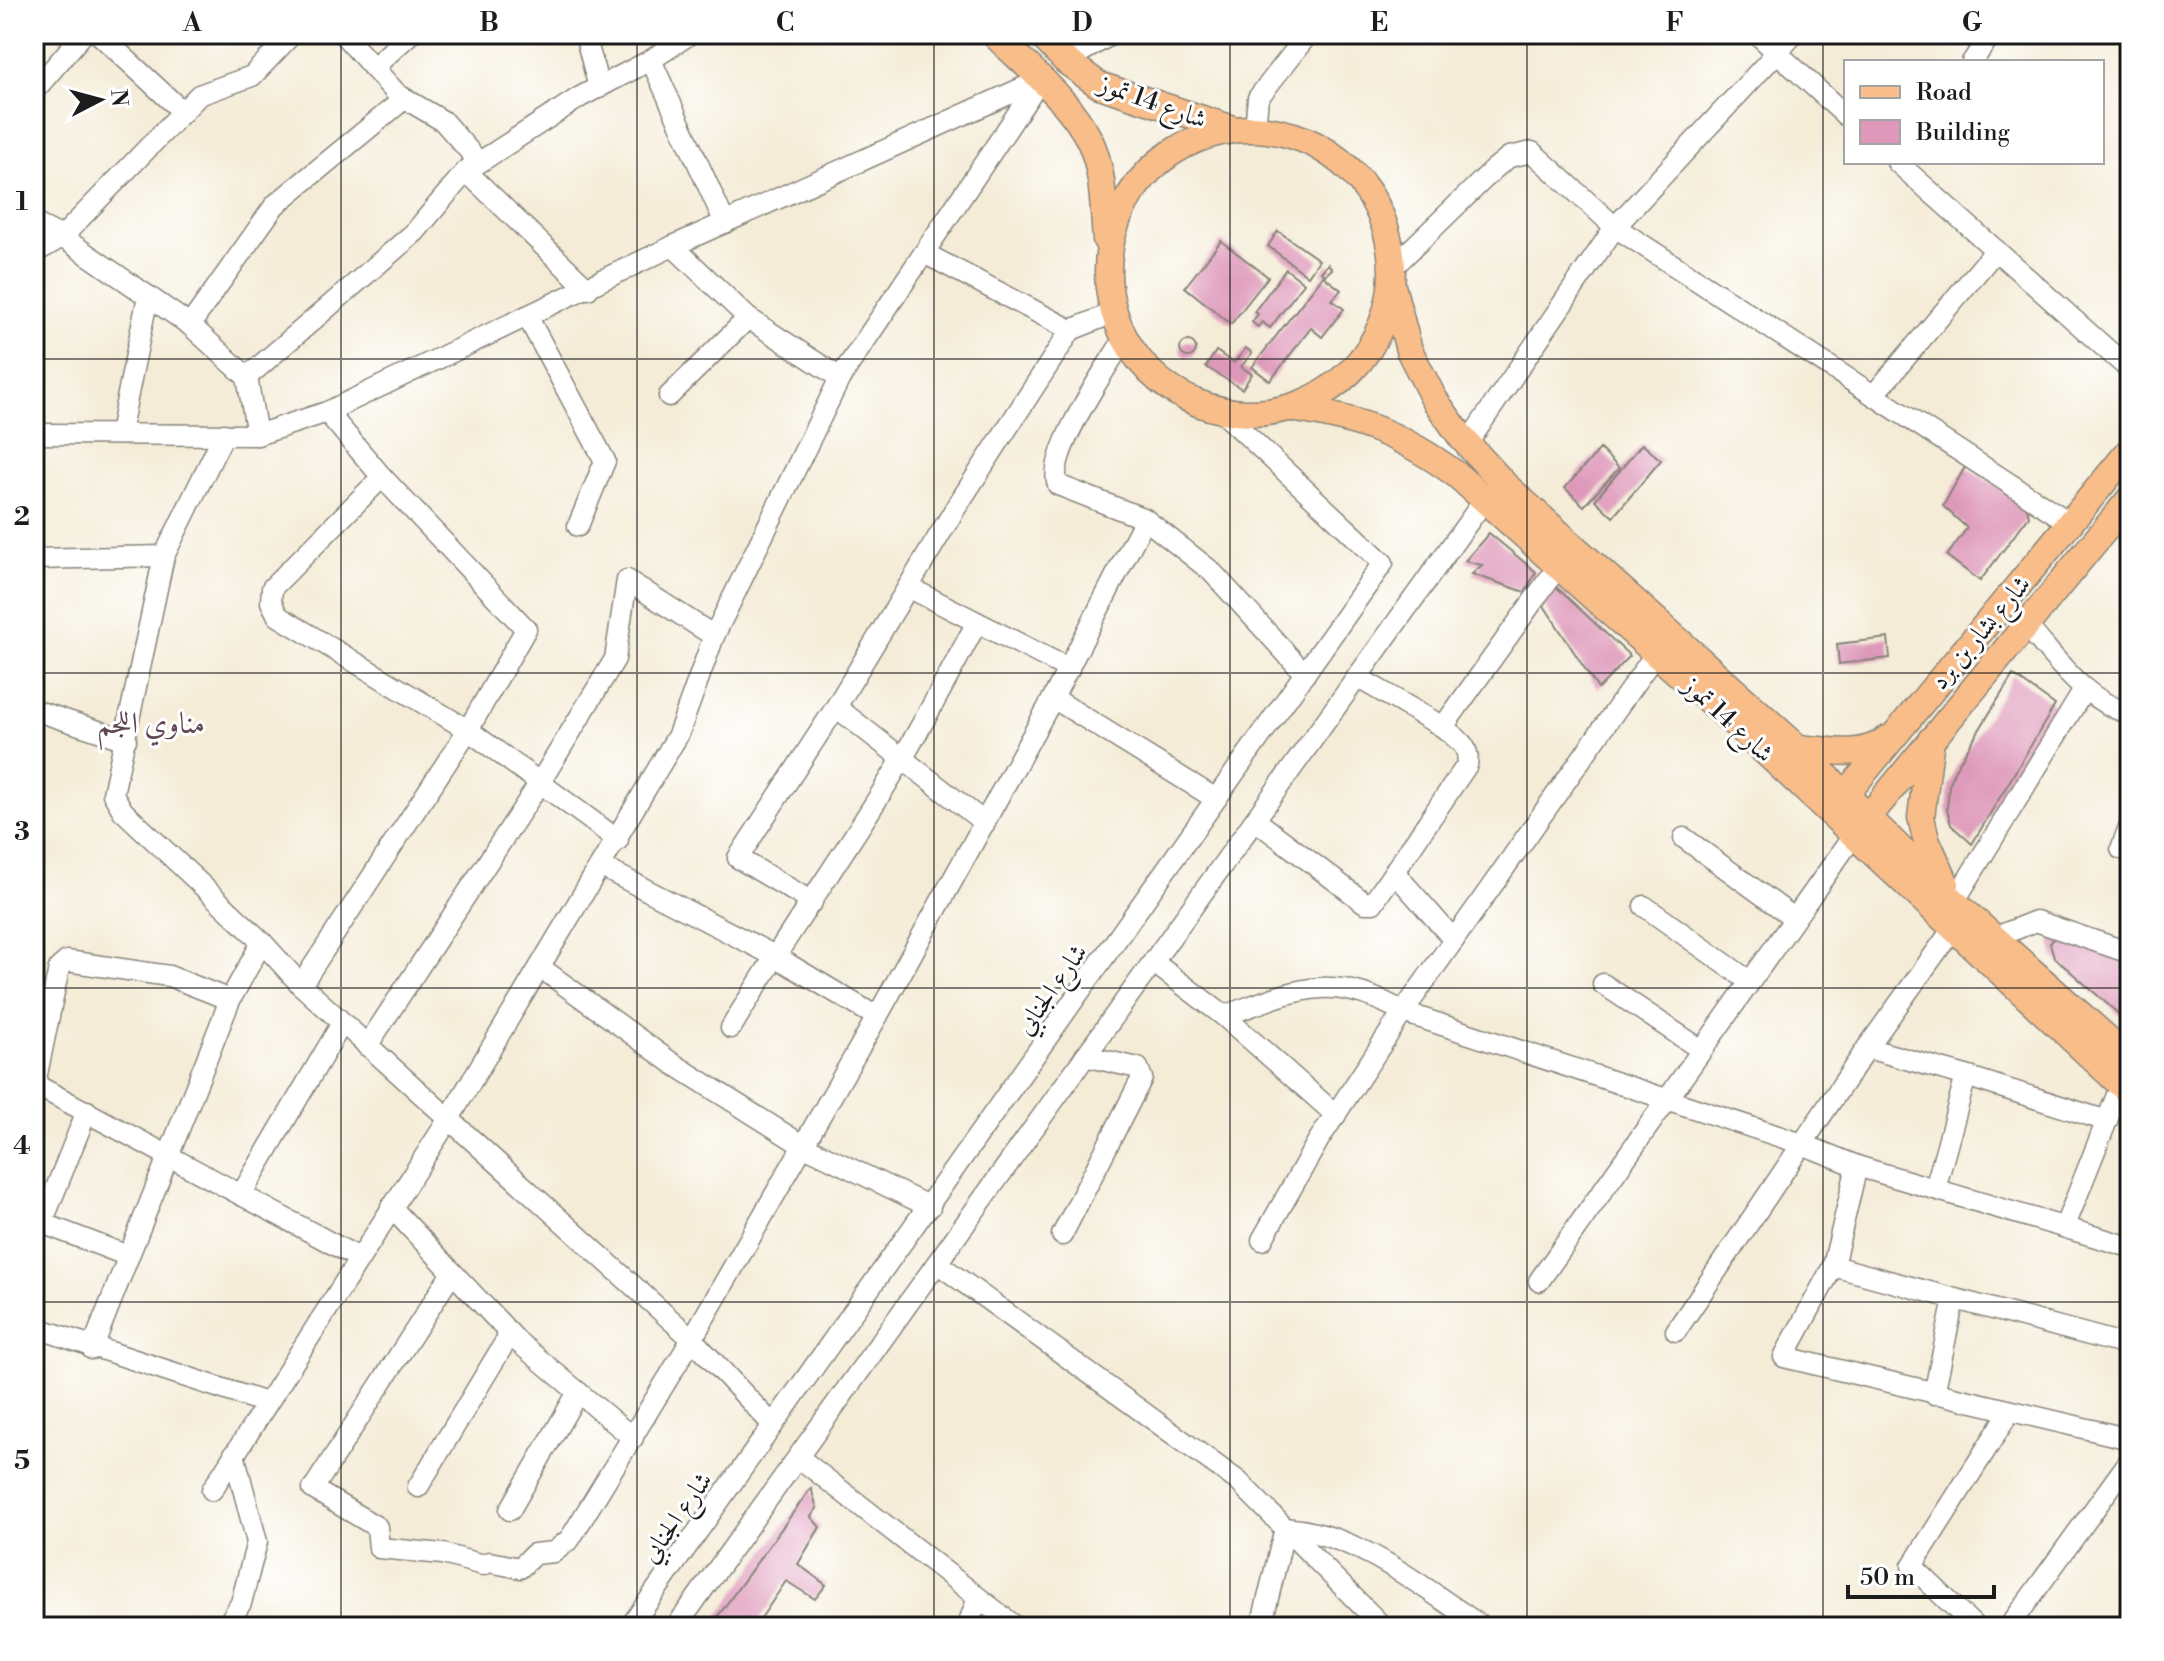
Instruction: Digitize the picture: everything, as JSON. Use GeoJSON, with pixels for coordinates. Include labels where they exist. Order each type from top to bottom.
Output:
{"type":"FeatureCollection","features":[{"type":"Feature","properties":{"kind":"main road","name":"شارع 14 تموز"},"geometry":{"type":"LineString","coordinates":[[994,34],[1074,116],[1090,143],[1099,172],[1108,258]]}},
{"type":"Feature","properties":{"kind":"main road","name":"شارع 14 تموز"},"geometry":{"type":"LineString","coordinates":[[1040,34],[1066,61],[1099,85],[1244,128]]}},
{"type":"Feature","properties":{"kind":"main road"},"geometry":{"type":"LineString","coordinates":[[1244,128],[1301,139],[1323,148],[1352,171],[1373,199],[1382,221],[1392,277],[1384,319],[1369,349],[1348,375],[1321,395],[1290,408],[1242,414],[1194,403],[1154,377],[1124,339],[1113,313],[1108,258],[1118,217],[1140,180],[1171,151],[1201,136],[1244,128]]}},
{"type":"Feature","properties":{"kind":"main road","name":"شارع 14 تموز"},"geometry":{"type":"LineString","coordinates":[[1392,277],[1409,350],[1434,399],[1467,444],[1506,486],[1798,748],[1870,815],[1954,902],[2130,1059]]}},
{"type":"Feature","properties":{"kind":"main road","name":"شارع 14 تموز"},"geometry":{"type":"LineString","coordinates":[[1290,408],[1345,416],[1389,432],[1422,450],[1485,499],[1830,813],[2126,1089]]}},
{"type":"Feature","properties":{"kind":"main road","name":"شارع بشار بن برد"},"geometry":{"type":"LineString","coordinates":[[1830,813],[2130,450]]}},
{"type":"Feature","properties":{"kind":"main road","name":"شارع بشار بن برد"},"geometry":{"type":"LineString","coordinates":[[1853,836],[2130,499]]}},
{"type":"Feature","properties":{"kind":"main road"},"geometry":{"type":"LineString","coordinates":[[1798,748],[1844,752],[1873,749],[1899,729]]}},
{"type":"Feature","properties":{"kind":"main road"},"geometry":{"type":"LineString","coordinates":[[1931,740],[1921,817],[1926,839],[1954,902]]}},
{"type":"Feature","properties":{"kind":"street"},"geometry":{"type":"LineString","coordinates":[[34,91],[83,34]]}},
{"type":"Feature","properties":{"kind":"street"},"geometry":{"type":"LineString","coordinates":[[99,34],[183,112]]}},
{"type":"Feature","properties":{"kind":"street"},"geometry":{"type":"LineString","coordinates":[[34,253],[62,237],[199,95],[214,87],[252,76],[292,34]]}},
{"type":"Feature","properties":{"kind":"street"},"geometry":{"type":"LineString","coordinates":[[343,34],[404,99],[443,121],[472,166],[588,289]]}},
{"type":"Feature","properties":{"kind":"street"},"geometry":{"type":"LineString","coordinates":[[373,68],[410,34]]}},
{"type":"Feature","properties":{"kind":"street"},"geometry":{"type":"LineString","coordinates":[[585,34],[599,88]]}},
{"type":"Feature","properties":{"kind":"street"},"geometry":{"type":"LineString","coordinates":[[247,377],[415,232],[472,166],[690,34]]}},
{"type":"Feature","properties":{"kind":"street"},"geometry":{"type":"LineString","coordinates":[[1066,61],[1112,34]]}},
{"type":"Feature","properties":{"kind":"street"},"geometry":{"type":"LineString","coordinates":[[1244,128],[1258,98],[1308,34]]}},
{"type":"Feature","properties":{"kind":"street"},"geometry":{"type":"LineString","coordinates":[[1757,34],[1844,114]]}},
{"type":"Feature","properties":{"kind":"street"},"geometry":{"type":"LineString","coordinates":[[1467,444],[1615,227],[1794,34]]}},
{"type":"Feature","properties":{"kind":"street"},"geometry":{"type":"LineString","coordinates":[[1973,60],[1991,34]]}},
{"type":"Feature","properties":{"kind":"street"},"geometry":{"type":"LineString","coordinates":[[651,60],[725,223]]}},
{"type":"Feature","properties":{"kind":"street"},"geometry":{"type":"LineString","coordinates":[[34,434],[257,435],[327,412],[673,246],[1040,80]]}},
{"type":"Feature","properties":{"kind":"street"},"geometry":{"type":"LineString","coordinates":[[212,1490],[450,1117],[678,735],[714,636],[840,378],[1040,80]]}},
{"type":"Feature","properties":{"kind":"street"},"geometry":{"type":"LineString","coordinates":[[190,325],[275,205],[404,99]]}},
{"type":"Feature","properties":{"kind":"street"},"geometry":{"type":"LineString","coordinates":[[1392,277],[1494,169],[1509,157],[1532,152],[1615,227],[2070,523]]}},
{"type":"Feature","properties":{"kind":"street"},"geometry":{"type":"LineString","coordinates":[[1902,164],[2130,370]]}},
{"type":"Feature","properties":{"kind":"street"},"geometry":{"type":"LineString","coordinates":[[34,223],[62,237],[190,325],[247,377],[257,435]]}},
{"type":"Feature","properties":{"kind":"street"},"geometry":{"type":"LineString","coordinates":[[673,246],[748,318],[840,378]]}},
{"type":"Feature","properties":{"kind":"street"},"geometry":{"type":"LineString","coordinates":[[1874,395],[1996,250]]}},
{"type":"Feature","properties":{"kind":"street"},"geometry":{"type":"LineString","coordinates":[[924,253],[1071,330]]}},
{"type":"Feature","properties":{"kind":"street"},"geometry":{"type":"LineString","coordinates":[[120,433],[148,296]]}},
{"type":"Feature","properties":{"kind":"street"},"geometry":{"type":"LineString","coordinates":[[812,902],[738,858],[1071,330],[1113,313]]}},
{"type":"Feature","properties":{"kind":"street"},"geometry":{"type":"LineString","coordinates":[[527,316],[605,461],[578,526]]}},
{"type":"Feature","properties":{"kind":"street"},"geometry":{"type":"LineString","coordinates":[[669,396],[748,318]]}},
{"type":"Feature","properties":{"kind":"street"},"geometry":{"type":"LineString","coordinates":[[1124,339],[1083,405],[1054,468],[1058,485],[1145,519],[1211,571],[1305,674]]}},
{"type":"Feature","properties":{"kind":"street","name":"شارع الجنابي"},"geometry":{"type":"LineString","coordinates":[[630,1627],[1383,563],[1219,409]]}},
{"type":"Feature","properties":{"kind":"street"},"geometry":{"type":"LineString","coordinates":[[301,985],[468,730],[526,629],[382,477],[327,412]]}},
{"type":"Feature","properties":{"kind":"street"},"geometry":{"type":"LineString","coordinates":[[224,434],[164,556],[113,794],[123,811],[262,942],[301,985],[692,1339],[773,1425]]}},
{"type":"Feature","properties":{"kind":"street"},"geometry":{"type":"LineString","coordinates":[[382,477],[272,588],[271,602],[278,616],[468,730],[618,840]]}},
{"type":"Feature","properties":{"kind":"street"},"geometry":{"type":"LineString","coordinates":[[676,1627],[1485,499]]}},
{"type":"Feature","properties":{"kind":"street"},"geometry":{"type":"LineString","coordinates":[[452,1273],[313,1489],[377,1527],[379,1548],[443,1554],[483,1565],[489,1562],[520,1568],[534,1554],[554,1552],[570,1539],[692,1339],[985,823],[1069,669],[1145,519]]}},
{"type":"Feature","properties":{"kind":"street"},"geometry":{"type":"LineString","coordinates":[[34,559],[164,556]]}},
{"type":"Feature","properties":{"kind":"street"},"geometry":{"type":"LineString","coordinates":[[1443,727],[1559,565]]}},
{"type":"Feature","properties":{"kind":"street"},"geometry":{"type":"LineString","coordinates":[[367,1046],[539,784],[615,659],[627,580],[714,636]]}},
{"type":"Feature","properties":{"kind":"street"},"geometry":{"type":"LineString","coordinates":[[908,587],[1069,669]]}},
{"type":"Feature","properties":{"kind":"street"},"geometry":{"type":"LineString","coordinates":[[731,1028],[773,955],[812,902],[903,758],[976,624]]}},
{"type":"Feature","properties":{"kind":"street"},"geometry":{"type":"LineString","coordinates":[[2027,626],[2084,690],[2101,703],[2130,714]]}},
{"type":"Feature","properties":{"kind":"street"},"geometry":{"type":"LineString","coordinates":[[1262,1240],[1336,1115],[1403,1012],[1656,653]]}},
{"type":"Feature","properties":{"kind":"street"},"geometry":{"type":"LineString","coordinates":[[1255,820],[1365,903],[1373,903],[1380,897],[1467,765],[1469,754],[1465,746],[1443,727],[1357,677]]}},
{"type":"Feature","properties":{"kind":"street"},"geometry":{"type":"LineString","coordinates":[[1954,902],[2084,690]]}},
{"type":"Feature","properties":{"kind":"street"},"geometry":{"type":"LineString","coordinates":[[1053,698],[1216,799]]}},
{"type":"Feature","properties":{"kind":"street"},"geometry":{"type":"LineString","coordinates":[[836,707],[985,823]]}},
{"type":"Feature","properties":{"kind":"street"},"geometry":{"type":"LineString","coordinates":[[34,710],[126,740]]}},
{"type":"Feature","properties":{"kind":"street"},"geometry":{"type":"LineString","coordinates":[[2121,849],[2130,824]]}},
{"type":"Feature","properties":{"kind":"street"},"geometry":{"type":"LineString","coordinates":[[1539,1281],[1853,836]]}},
{"type":"Feature","properties":{"kind":"street"},"geometry":{"type":"LineString","coordinates":[[1684,838],[1794,918]]}},
{"type":"Feature","properties":{"kind":"street"},"geometry":{"type":"LineString","coordinates":[[600,866],[773,955],[877,1017]]}},
{"type":"Feature","properties":{"kind":"street"},"geometry":{"type":"LineString","coordinates":[[1395,873],[1454,940]]}},
{"type":"Feature","properties":{"kind":"street"},"geometry":{"type":"LineString","coordinates":[[1644,906],[1749,981]]}},
{"type":"Feature","properties":{"kind":"street"},"geometry":{"type":"LineString","coordinates":[[1996,937],[2036,921],[2130,953]]}},
{"type":"Feature","properties":{"kind":"street"},"geometry":{"type":"LineString","coordinates":[[1676,1331],[1867,1048],[1952,930]]}},
{"type":"Feature","properties":{"kind":"street"},"geometry":{"type":"LineString","coordinates":[[92,1349],[166,1154],[230,1000],[262,942]]}},
{"type":"Feature","properties":{"kind":"street"},"geometry":{"type":"LineString","coordinates":[[230,1000],[169,976],[67,961],[59,968],[34,1084],[359,1258]]}},
{"type":"Feature","properties":{"kind":"street"},"geometry":{"type":"LineString","coordinates":[[1153,962],[1224,1016],[1336,1115]]}},
{"type":"Feature","properties":{"kind":"street"},"geometry":{"type":"LineString","coordinates":[[541,968],[672,1063],[802,1145],[930,1207]]}},
{"type":"Feature","properties":{"kind":"street"},"geometry":{"type":"LineString","coordinates":[[1603,984],[1700,1049]]}},
{"type":"Feature","properties":{"kind":"street"},"geometry":{"type":"LineString","coordinates":[[1224,1016],[1307,988],[1330,987],[1372,994],[1403,1012],[1802,1144],[1857,1166],[2130,1247]]}},
{"type":"Feature","properties":{"kind":"street"},"geometry":{"type":"LineString","coordinates":[[241,1195],[342,1023]]}},
{"type":"Feature","properties":{"kind":"street"},"geometry":{"type":"LineString","coordinates":[[1867,1048],[2107,1121]]}},
{"type":"Feature","properties":{"kind":"street"},"geometry":{"type":"LineString","coordinates":[[1062,1235],[1142,1078],[1138,1068],[1085,1056]]}},
{"type":"Feature","properties":{"kind":"street"},"geometry":{"type":"LineString","coordinates":[[1935,1189],[1966,1076]]}},
{"type":"Feature","properties":{"kind":"street"},"geometry":{"type":"LineString","coordinates":[[2065,1226],[2107,1121],[2126,1089]]}},
{"type":"Feature","properties":{"kind":"street"},"geometry":{"type":"LineString","coordinates":[[87,1111],[38,1221],[128,1256]]}},
{"type":"Feature","properties":{"kind":"street"},"geometry":{"type":"LineString","coordinates":[[1857,1166],[1833,1266],[1784,1357],[2009,1413],[2130,1439]]}},
{"type":"Feature","properties":{"kind":"street"},"geometry":{"type":"LineString","coordinates":[[391,1207],[510,1334],[633,1438]]}},
{"type":"Feature","properties":{"kind":"street"},"geometry":{"type":"LineString","coordinates":[[937,1263],[1238,1481],[1383,1627]]}},
{"type":"Feature","properties":{"kind":"street"},"geometry":{"type":"LineString","coordinates":[[1833,1266],[2130,1346]]}},
{"type":"Feature","properties":{"kind":"street"},"geometry":{"type":"LineString","coordinates":[[1934,1394],[1954,1299]]}},
{"type":"Feature","properties":{"kind":"street"},"geometry":{"type":"LineString","coordinates":[[34,1327],[92,1349],[266,1403]]}},
{"type":"Feature","properties":{"kind":"street"},"geometry":{"type":"LineString","coordinates":[[418,1487],[510,1334]]}},
{"type":"Feature","properties":{"kind":"street"},"geometry":{"type":"LineString","coordinates":[[510,1510],[578,1392]]}},
{"type":"Feature","properties":{"kind":"street"},"geometry":{"type":"LineString","coordinates":[[1975,1627],[1912,1566],[2009,1413]]}},
{"type":"Feature","properties":{"kind":"street"},"geometry":{"type":"LineString","coordinates":[[226,1627],[241,1603],[257,1542],[234,1454]]}},
{"type":"Feature","properties":{"kind":"street"},"geometry":{"type":"LineString","coordinates":[[798,1457],[1016,1627]]}},
{"type":"Feature","properties":{"kind":"street"},"geometry":{"type":"LineString","coordinates":[[2009,1627],[2130,1460]]}},
{"type":"Feature","properties":{"kind":"street"},"geometry":{"type":"LineString","coordinates":[[1261,1627],[1285,1528]]}},
{"type":"Feature","properties":{"kind":"street"},"geometry":{"type":"LineString","coordinates":[[1285,1528],[1316,1531],[1359,1547],[1483,1627]]}},
{"type":"Feature","properties":{"kind":"street"},"geometry":{"type":"LineString","coordinates":[[967,1627],[978,1598]]}},
{"type":"Feature","properties":{"kind":"building"},"geometry":{"type":"Polygon","coordinates":[[[1278,231],[1319,260],[1308,276],[1268,246],[1278,231]]]}},
{"type":"Feature","properties":{"kind":"building"},"geometry":{"type":"Polygon","coordinates":[[[1221,241],[1268,277],[1231,324],[1185,287],[1221,241]]]}},
{"type":"Feature","properties":{"kind":"building"},"geometry":{"type":"Polygon","coordinates":[[[1328,264],[1332,269],[1325,275],[1321,272],[1328,264]]]}},
{"type":"Feature","properties":{"kind":"building"},"geometry":{"type":"Polygon","coordinates":[[[1286,269],[1304,283],[1270,328],[1262,322],[1258,327],[1252,322],[1258,314],[1254,312],[1286,269]]]}},
{"type":"Feature","properties":{"kind":"building"},"geometry":{"type":"Polygon","coordinates":[[[1323,276],[1341,290],[1332,300],[1344,309],[1322,337],[1311,328],[1270,381],[1252,367],[1323,276]]]}},
{"type":"Feature","properties":{"kind":"building"},"geometry":{"type":"Polygon","coordinates":[[[1185,341],[1191,341],[1196,349],[1194,355],[1185,357],[1180,352],[1180,346],[1185,341]]]}},
{"type":"Feature","properties":{"kind":"building"},"geometry":{"type":"Polygon","coordinates":[[[1246,348],[1252,353],[1241,367],[1252,374],[1242,389],[1206,367],[1216,351],[1234,363],[1246,348]]]}},
{"type":"Feature","properties":{"kind":"building"},"geometry":{"type":"Polygon","coordinates":[[[1642,444],[1661,460],[1613,517],[1595,500],[1642,444]]]}},
{"type":"Feature","properties":{"kind":"building"},"geometry":{"type":"Polygon","coordinates":[[[1600,449],[1619,468],[1584,506],[1565,488],[1600,449]]]}},
{"type":"Feature","properties":{"kind":"building"},"geometry":{"type":"Polygon","coordinates":[[[1965,467],[2026,505],[2029,516],[1980,581],[1947,556],[1967,528],[1943,506],[1965,467]]]}},
{"type":"Feature","properties":{"kind":"building"},"geometry":{"type":"Polygon","coordinates":[[[1489,533],[1536,572],[1525,592],[1472,574],[1482,565],[1465,561],[1489,533]]]}},
{"type":"Feature","properties":{"kind":"building"},"geometry":{"type":"Polygon","coordinates":[[[1554,585],[1630,656],[1598,689],[1541,601],[1554,585]]]}},
{"type":"Feature","properties":{"kind":"building"},"geometry":{"type":"Polygon","coordinates":[[[1888,638],[1890,658],[1839,664],[1837,644],[1888,638]]]}},
{"type":"Feature","properties":{"kind":"building"},"geometry":{"type":"Polygon","coordinates":[[[2013,675],[2055,705],[1972,844],[1951,825],[1947,809],[1949,786],[1954,771],[2013,675]]]}},
{"type":"Feature","properties":{"kind":"building"},"geometry":{"type":"Polygon","coordinates":[[[2058,933],[2130,958],[2130,1024],[2054,957],[2050,943],[2058,933]]]}},
{"type":"Feature","properties":{"kind":"building"},"geometry":{"type":"Polygon","coordinates":[[[811,1488],[817,1508],[811,1517],[820,1527],[798,1564],[826,1585],[815,1599],[786,1581],[755,1627],[710,1627],[811,1488]]]}},
{"type":"Feature","properties":{"kind":"district","name":"مناوي اللجم"},"geometry":{"type":"Point","coordinates":[151,723]}}]}
